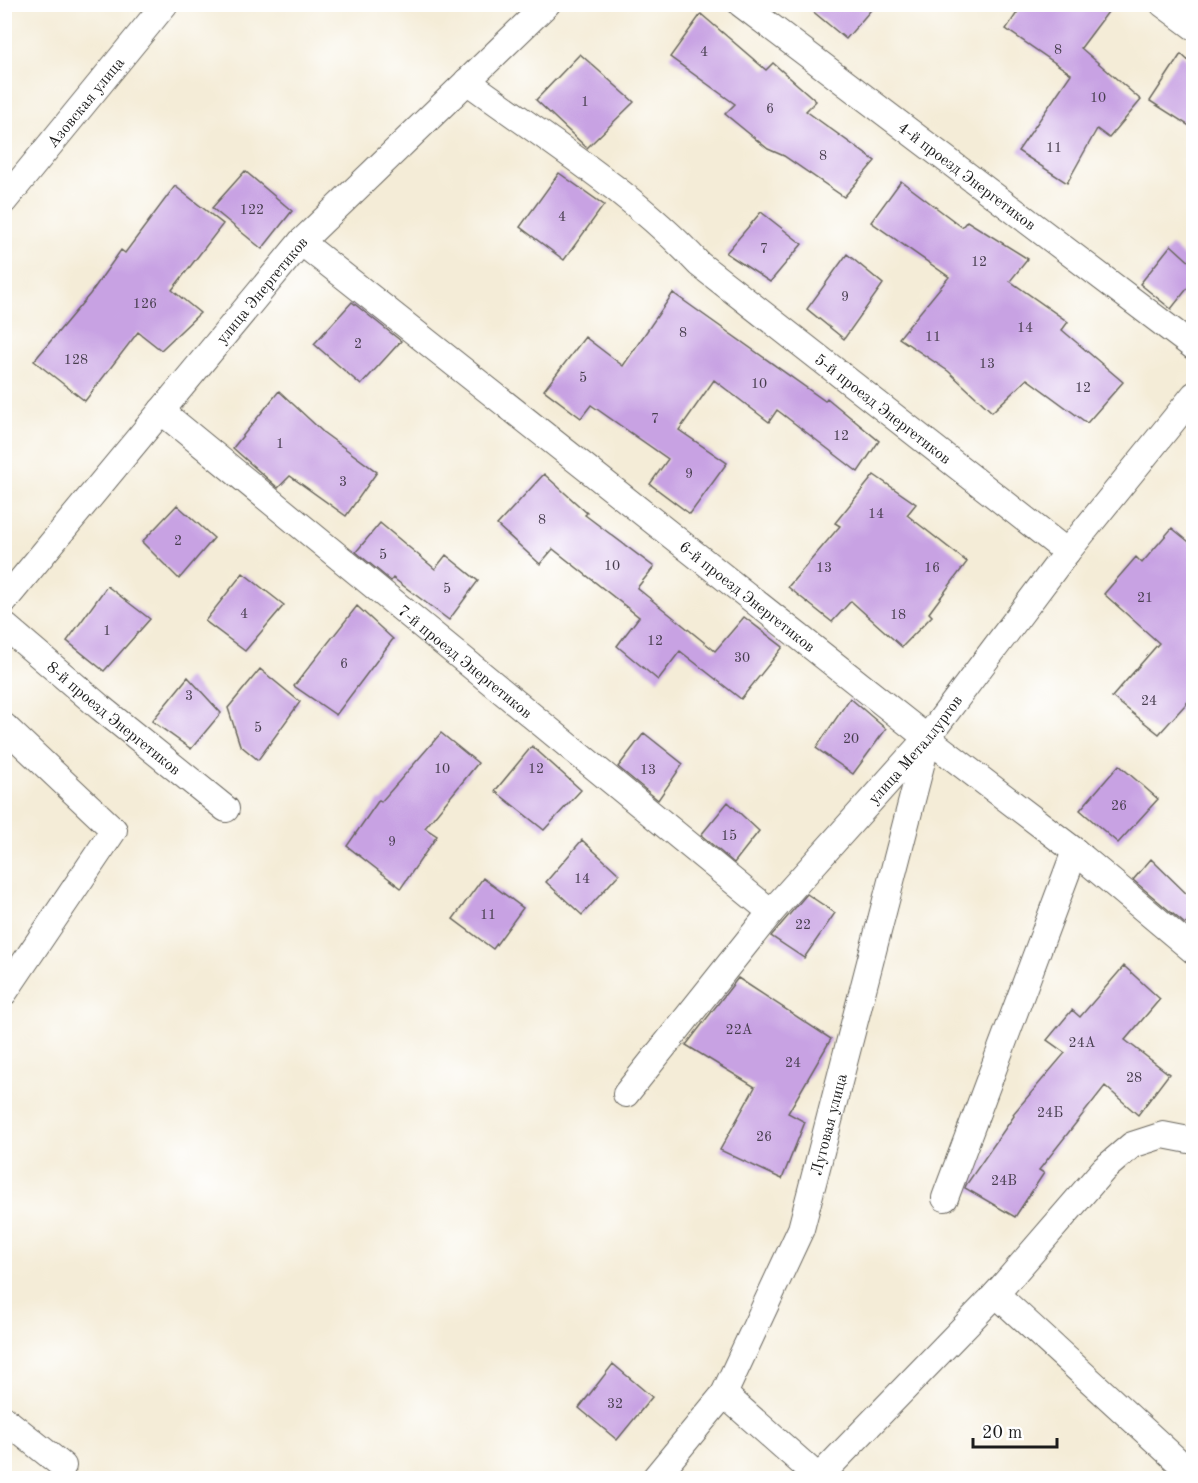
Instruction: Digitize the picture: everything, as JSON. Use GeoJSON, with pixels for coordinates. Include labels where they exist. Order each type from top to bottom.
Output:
{"type":"FeatureCollection","features":[{"type":"Feature","properties":{"kind":"street","name":"Азовская улица"},"geometry":{"type":"LineString","coordinates":[[4,201],[165,4]]}},
{"type":"Feature","properties":{"kind":"street","name":"улица Энергетиков"},"geometry":{"type":"LineString","coordinates":[[4,601],[301,242],[547,4]]}},
{"type":"Feature","properties":{"kind":"street","name":"4-й проезд Энергетиков"},"geometry":{"type":"LineString","coordinates":[[741,4],[1194,347]]}},
{"type":"Feature","properties":{"kind":"street"},"geometry":{"type":"LineString","coordinates":[[1163,4],[1194,27]]}},
{"type":"Feature","properties":{"kind":"street","name":"5-й проезд Энергетиков"},"geometry":{"type":"LineString","coordinates":[[467,81],[633,202],[666,229],[699,264],[1067,552]]}},
{"type":"Feature","properties":{"kind":"street","name":"6-й проезд Энергетиков"},"geometry":{"type":"LineString","coordinates":[[301,242],[927,738],[1075,851],[1194,951]]}},
{"type":"Feature","properties":{"kind":"street","name":"улица Металлургов"},"geometry":{"type":"LineString","coordinates":[[626,1094],[771,912],[927,738],[1067,552],[1194,395]]}},
{"type":"Feature","properties":{"kind":"street","name":"7-й проезд Энергетиков"},"geometry":{"type":"LineString","coordinates":[[161,411],[771,912]]}},
{"type":"Feature","properties":{"kind":"street","name":"8-й проезд Энергетиков"},"geometry":{"type":"LineString","coordinates":[[4,625],[101,708],[226,808]]}},
{"type":"Feature","properties":{"kind":"street"},"geometry":{"type":"LineString","coordinates":[[4,726],[114,830],[4,993]]}},
{"type":"Feature","properties":{"kind":"street","name":"Луговая улица"},"geometry":{"type":"LineString","coordinates":[[654,1479],[724,1394],[801,1229],[927,738]]}},
{"type":"Feature","properties":{"kind":"street"},"geometry":{"type":"LineString","coordinates":[[945,1198],[1075,851]]}},
{"type":"Feature","properties":{"kind":"street"},"geometry":{"type":"LineString","coordinates":[[724,1394],[819,1478],[996,1294],[1104,1169],[1132,1145],[1162,1136],[1194,1141]]}},
{"type":"Feature","properties":{"kind":"street"},"geometry":{"type":"LineString","coordinates":[[996,1294],[1194,1476]]}},
{"type":"Feature","properties":{"kind":"street"},"geometry":{"type":"LineString","coordinates":[[4,1419],[63,1466]]}},
{"type":"Feature","properties":{"kind":"building"},"geometry":{"type":"Polygon","coordinates":[[[804,4],[876,4],[846,39],[804,4]]]}},
{"type":"Feature","properties":{"kind":"building"},"geometry":{"type":"Polygon","coordinates":[[[1023,4],[1114,4],[1081,48],[1141,100],[1109,138],[1097,129],[1067,183],[1018,151],[1071,74],[1006,29],[1023,4]]]}},
{"type":"Feature","properties":{"kind":"building"},"geometry":{"type":"Polygon","coordinates":[[[701,14],[766,70],[773,63],[816,101],[806,111],[875,161],[844,197],[784,156],[768,149],[725,114],[735,104],[670,57],[701,14]]]}},
{"type":"Feature","properties":{"kind":"building"},"geometry":{"type":"Polygon","coordinates":[[[580,54],[634,102],[587,148],[536,100],[580,54]]]}},
{"type":"Feature","properties":{"kind":"building"},"geometry":{"type":"Polygon","coordinates":[[[1181,54],[1194,66],[1194,129],[1150,101],[1181,54]]]}},
{"type":"Feature","properties":{"kind":"building"},"geometry":{"type":"Polygon","coordinates":[[[245,171],[292,211],[262,249],[212,208],[245,171]]]}},
{"type":"Feature","properties":{"kind":"building"},"geometry":{"type":"Polygon","coordinates":[[[559,173],[604,205],[564,260],[520,227],[559,173]]]}},
{"type":"Feature","properties":{"kind":"building"},"geometry":{"type":"Polygon","coordinates":[[[901,181],[962,227],[967,221],[1028,259],[1010,281],[1068,322],[1062,330],[1123,382],[1087,423],[1027,379],[992,412],[948,371],[899,338],[949,277],[871,222],[901,181]]]}},
{"type":"Feature","properties":{"kind":"building"},"geometry":{"type":"Polygon","coordinates":[[[175,186],[223,224],[172,290],[200,313],[161,350],[138,332],[85,401],[34,361],[90,294],[121,250],[125,253],[175,186]]]}},
{"type":"Feature","properties":{"kind":"building"},"geometry":{"type":"Polygon","coordinates":[[[761,212],[802,244],[770,282],[726,253],[761,212]]]}},
{"type":"Feature","properties":{"kind":"building"},"geometry":{"type":"Polygon","coordinates":[[[1171,245],[1194,266],[1194,280],[1171,309],[1140,284],[1171,245]]]}},
{"type":"Feature","properties":{"kind":"building"},"geometry":{"type":"Polygon","coordinates":[[[847,254],[883,284],[844,339],[807,309],[847,254]]]}},
{"type":"Feature","properties":{"kind":"building"},"geometry":{"type":"Polygon","coordinates":[[[673,293],[825,401],[827,398],[879,441],[858,472],[777,410],[769,422],[714,380],[679,430],[727,463],[690,514],[650,484],[668,459],[591,405],[581,418],[544,390],[585,337],[623,366],[673,293]]]}},
{"type":"Feature","properties":{"kind":"building"},"geometry":{"type":"Polygon","coordinates":[[[352,302],[401,341],[361,385],[314,344],[352,302]]]}},
{"type":"Feature","properties":{"kind":"building"},"geometry":{"type":"Polygon","coordinates":[[[279,391],[324,433],[377,472],[346,516],[290,476],[278,488],[233,448],[279,391]]]}},
{"type":"Feature","properties":{"kind":"building"},"geometry":{"type":"Polygon","coordinates":[[[544,474],[587,513],[585,515],[654,567],[637,588],[715,651],[744,617],[783,647],[741,699],[680,651],[658,680],[617,646],[639,617],[553,549],[540,564],[497,525],[544,474]]]}},
{"type":"Feature","properties":{"kind":"building"},"geometry":{"type":"Polygon","coordinates":[[[874,475],[916,504],[907,515],[967,562],[929,613],[932,616],[902,647],[851,601],[832,622],[788,587],[840,526],[835,523],[874,475]]]}},
{"type":"Feature","properties":{"kind":"building"},"geometry":{"type":"Polygon","coordinates":[[[177,505],[214,538],[179,579],[142,542],[177,505]]]}},
{"type":"Feature","properties":{"kind":"building"},"geometry":{"type":"Polygon","coordinates":[[[380,523],[435,569],[446,555],[478,581],[449,620],[393,578],[391,581],[356,552],[380,523]]]}},
{"type":"Feature","properties":{"kind":"building"},"geometry":{"type":"Polygon","coordinates":[[[1172,528],[1194,546],[1194,695],[1159,734],[1112,697],[1159,643],[1104,594],[1136,557],[1142,563],[1172,528]]]}},
{"type":"Feature","properties":{"kind":"building"},"geometry":{"type":"Polygon","coordinates":[[[243,573],[284,605],[245,651],[205,621],[243,573]]]}},
{"type":"Feature","properties":{"kind":"building"},"geometry":{"type":"Polygon","coordinates":[[[107,586],[150,619],[104,671],[67,641],[107,586]]]}},
{"type":"Feature","properties":{"kind":"building"},"geometry":{"type":"Polygon","coordinates":[[[357,606],[393,639],[336,715],[294,686],[357,606]]]}},
{"type":"Feature","properties":{"kind":"building"},"geometry":{"type":"Polygon","coordinates":[[[260,669],[300,702],[258,760],[240,745],[228,708],[260,669]]]}},
{"type":"Feature","properties":{"kind":"building"},"geometry":{"type":"Polygon","coordinates":[[[188,677],[221,713],[191,749],[152,721],[188,677]]]}},
{"type":"Feature","properties":{"kind":"building"},"geometry":{"type":"Polygon","coordinates":[[[850,698],[886,729],[853,774],[816,748],[850,698]]]}},
{"type":"Feature","properties":{"kind":"building"},"geometry":{"type":"Polygon","coordinates":[[[441,733],[478,763],[425,828],[437,836],[401,888],[347,846],[379,800],[381,802],[441,733]]]}},
{"type":"Feature","properties":{"kind":"building"},"geometry":{"type":"Polygon","coordinates":[[[644,733],[683,764],[658,800],[618,767],[644,733]]]}},
{"type":"Feature","properties":{"kind":"building"},"geometry":{"type":"Polygon","coordinates":[[[532,746],[581,790],[544,830],[495,791],[532,746]]]}},
{"type":"Feature","properties":{"kind":"building"},"geometry":{"type":"Polygon","coordinates":[[[1119,765],[1158,799],[1118,843],[1080,810],[1119,765]]]}},
{"type":"Feature","properties":{"kind":"building"},"geometry":{"type":"Polygon","coordinates":[[[728,802],[759,831],[734,863],[701,835],[728,802]]]}},
{"type":"Feature","properties":{"kind":"building"},"geometry":{"type":"Polygon","coordinates":[[[582,840],[619,874],[582,915],[546,882],[582,840]]]}},
{"type":"Feature","properties":{"kind":"building"},"geometry":{"type":"Polygon","coordinates":[[[1151,859],[1194,901],[1194,914],[1185,924],[1133,880],[1151,859]]]}},
{"type":"Feature","properties":{"kind":"building"},"geometry":{"type":"Polygon","coordinates":[[[483,878],[523,908],[493,949],[453,919],[483,878]]]}},
{"type":"Feature","properties":{"kind":"building"},"geometry":{"type":"Polygon","coordinates":[[[807,894],[835,913],[804,958],[771,936],[807,894]]]}},
{"type":"Feature","properties":{"kind":"building"},"geometry":{"type":"Polygon","coordinates":[[[1124,966],[1160,999],[1125,1040],[1169,1074],[1138,1115],[1105,1086],[1039,1170],[1044,1173],[1015,1217],[965,1188],[966,1185],[1014,1116],[1013,1114],[1065,1053],[1047,1040],[1072,1010],[1080,1017],[1124,966]]]}},
{"type":"Feature","properties":{"kind":"building"},"geometry":{"type":"Polygon","coordinates":[[[738,978],[831,1039],[788,1113],[805,1122],[782,1179],[720,1150],[755,1087],[686,1045],[738,978]]]}},
{"type":"Feature","properties":{"kind":"building"},"geometry":{"type":"Polygon","coordinates":[[[613,1364],[652,1397],[617,1440],[579,1408],[613,1364]]]}}]}
